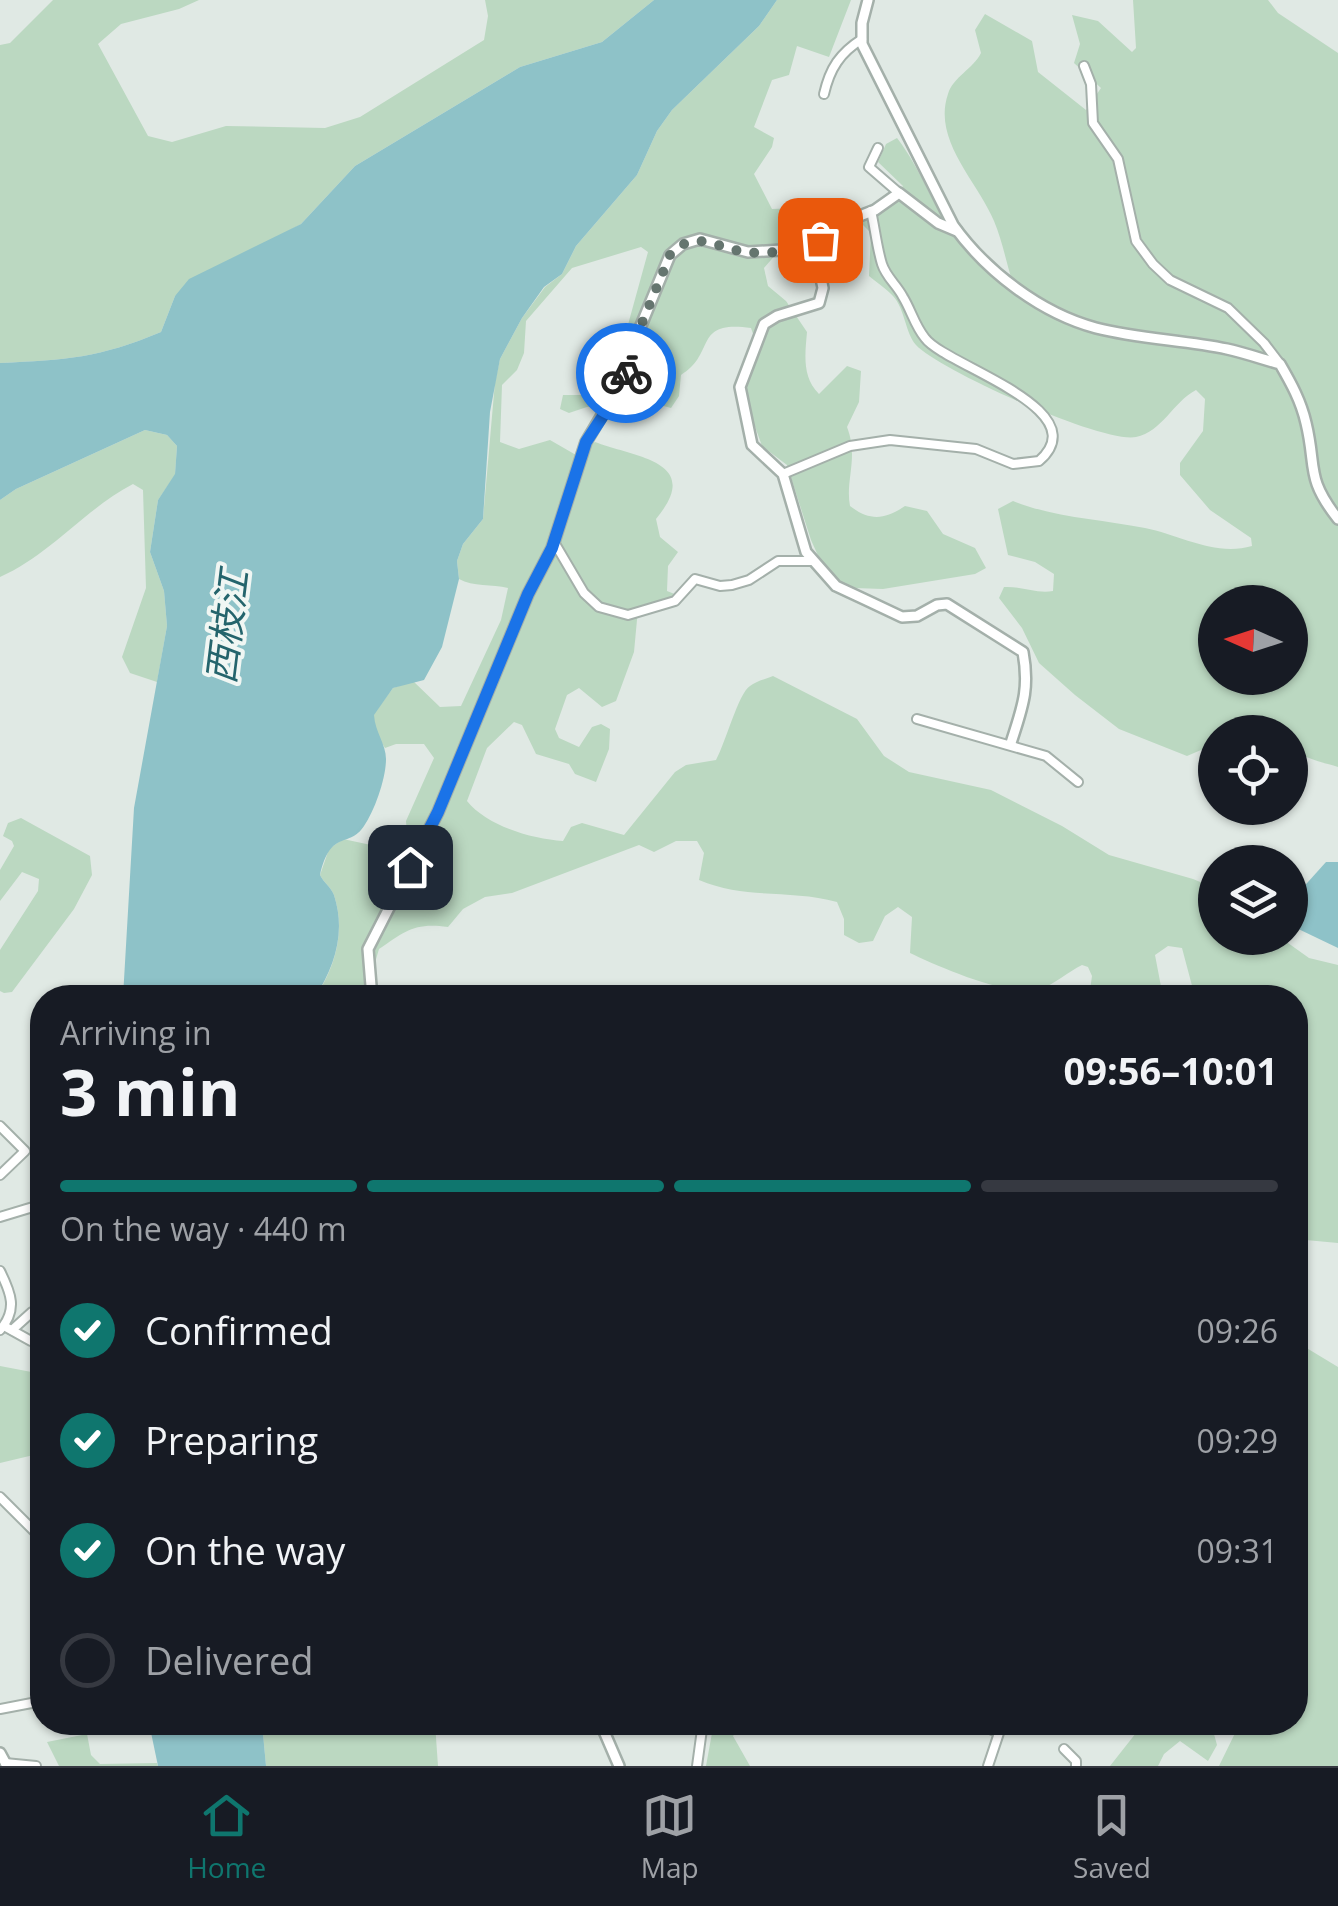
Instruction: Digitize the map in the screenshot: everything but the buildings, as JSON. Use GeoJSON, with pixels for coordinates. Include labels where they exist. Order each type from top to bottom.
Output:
{"type":"FeatureCollection","features":[{"type":"Feature","properties":{"kind":"street"},"geometry":{"type":"LineString","coordinates":[[868,0],[862,39],[957,231],[1012,286],[1066,317],[1096,328],[1229,349],[1280,364]]}},
{"type":"Feature","properties":{"kind":"street"},"geometry":{"type":"LineString","coordinates":[[824,94],[834,63],[862,39]]}},
{"type":"Feature","properties":{"kind":"street"},"geometry":{"type":"LineString","coordinates":[[1084,66],[1090,84],[1092,123],[1118,159],[1136,241],[1152,264],[1170,280],[1228,308],[1280,364],[1295,390],[1306,424],[1312,477],[1338,520]]}},
{"type":"Feature","properties":{"kind":"street"},"geometry":{"type":"LineString","coordinates":[[878,148],[868,166],[938,223],[957,231]]}},
{"type":"Feature","properties":{"kind":"street"},"geometry":{"type":"LineString","coordinates":[[900,192],[871,211],[834,226],[818,244],[816,256],[823,288],[819,303],[776,316],[764,324],[740,387],[752,445],[783,474],[806,552],[836,586],[902,616],[917,616],[937,604],[947,604],[1023,652],[1028,681],[1011,744]]}},
{"type":"Feature","properties":{"kind":"street"},"geometry":{"type":"LineString","coordinates":[[783,474],[850,446],[877,441],[976,449],[1022,465],[1039,461],[1050,446],[1051,428],[1034,406],[926,340],[882,264],[871,211]]}},
{"type":"Feature","properties":{"kind":"street"},"geometry":{"type":"LineString","coordinates":[[371,985],[368,950],[438,812],[528,594],[554,542],[586,442],[626,374],[670,255],[684,244],[700,240],[748,252],[818,244]]}},
{"type":"Feature","properties":{"kind":"street"},"geometry":{"type":"LineString","coordinates":[[554,542],[584,593],[599,607],[628,614],[675,601],[695,579],[732,585],[749,580],[778,562],[812,561]]}},
{"type":"Feature","properties":{"kind":"street"},"geometry":{"type":"LineString","coordinates":[[918,719],[1046,756],[1078,782]]}},
{"type":"Feature","properties":{"kind":"street"},"geometry":{"type":"LineString","coordinates":[[0,1126],[25,1151],[0,1175]]}},
{"type":"Feature","properties":{"kind":"street"},"geometry":{"type":"LineString","coordinates":[[0,1217],[30,1207]]}},
{"type":"Feature","properties":{"kind":"street"},"geometry":{"type":"LineString","coordinates":[[0,1271],[13,1306],[5,1329]]}},
{"type":"Feature","properties":{"kind":"street"},"geometry":{"type":"LineString","coordinates":[[5,1329],[30,1313]]}},
{"type":"Feature","properties":{"kind":"street"},"geometry":{"type":"LineString","coordinates":[[5,1329],[30,1341]]}},
{"type":"Feature","properties":{"kind":"street"},"geometry":{"type":"LineString","coordinates":[[0,1498],[30,1527]]}},
{"type":"Feature","properties":{"kind":"street"},"geometry":{"type":"LineString","coordinates":[[0,1709],[30,1703]]}},
{"type":"Feature","properties":{"kind":"street"},"geometry":{"type":"LineString","coordinates":[[606,1735],[619,1766]]}},
{"type":"Feature","properties":{"kind":"street"},"geometry":{"type":"LineString","coordinates":[[697,1766],[701,1735]]}},
{"type":"Feature","properties":{"kind":"street"},"geometry":{"type":"LineString","coordinates":[[988,1766],[999,1735]]}},
{"type":"Feature","properties":{"kind":"street"},"geometry":{"type":"LineString","coordinates":[[1064,1749],[1076,1766]]}},
{"type":"Feature","properties":{"kind":"street"},"geometry":{"type":"LineString","coordinates":[[4,1761],[36,1766]]}},
{"type":"Feature","properties":{"kind":"green space"},"geometry":{"type":"Polygon","coordinates":[[[53,0],[199,0],[121,24],[98,44],[148,136],[172,142],[226,126],[325,128],[360,117],[484,40],[488,16],[485,0],[654,0],[602,42],[520,67],[355,166],[301,224],[175,296],[161,332],[82,356],[0,363],[0,45],[10,43],[53,0]]]}},
{"type":"Feature","properties":{"kind":"green space"},"geometry":{"type":"Polygon","coordinates":[[[777,0],[851,0],[829,57],[797,46],[789,75],[772,80],[754,127],[774,138],[754,174],[772,209],[796,208],[810,215],[764,268],[768,286],[786,301],[807,332],[807,373],[819,394],[847,366],[861,371],[859,402],[847,427],[852,449],[850,506],[877,517],[905,506],[927,511],[943,534],[975,548],[986,568],[975,574],[883,589],[854,588],[838,582],[820,560],[811,540],[787,465],[762,446],[753,421],[746,389],[759,351],[751,328],[720,329],[712,334],[699,357],[681,375],[679,396],[671,408],[645,401],[587,407],[569,413],[560,409],[563,395],[601,395],[618,361],[648,252],[641,247],[572,268],[526,321],[524,353],[517,370],[502,385],[500,442],[519,449],[550,440],[576,455],[595,442],[645,458],[669,473],[673,485],[669,500],[656,519],[660,537],[678,552],[668,566],[667,591],[677,595],[638,609],[634,652],[616,701],[602,707],[579,688],[567,695],[555,729],[559,738],[579,747],[592,727],[601,724],[610,729],[609,749],[596,782],[575,774],[569,764],[536,754],[522,725],[514,722],[487,748],[467,801],[486,818],[538,837],[563,841],[571,827],[582,823],[624,835],[675,772],[686,765],[716,760],[746,690],[773,676],[857,719],[884,756],[909,772],[991,790],[1109,855],[1198,881],[1198,955],[1305,955],[1338,965],[1338,1243],[1308,1240],[1308,985],[1192,985],[1182,948],[1168,946],[1155,955],[1161,985],[1091,985],[1092,976],[1088,967],[1082,965],[1049,985],[996,985],[910,953],[912,917],[898,907],[885,916],[873,941],[859,943],[844,935],[844,919],[837,902],[734,890],[699,880],[704,853],[697,841],[676,841],[654,852],[639,845],[512,893],[485,897],[463,909],[448,927],[411,929],[379,949],[368,985],[322,985],[339,936],[334,895],[320,875],[329,849],[343,839],[385,848],[408,847],[406,821],[434,758],[424,744],[385,748],[375,732],[373,715],[393,688],[413,681],[440,707],[461,706],[501,620],[508,588],[459,579],[457,561],[463,544],[483,519],[500,359],[522,318],[545,287],[562,274],[576,246],[637,175],[657,131],[672,110],[759,26],[777,0]]]}},
{"type":"Feature","properties":{"kind":"green space"},"geometry":{"type":"Polygon","coordinates":[[[1133,0],[1268,0],[1278,13],[1338,53],[1338,767],[1308,757],[1308,715],[1198,715],[1198,751],[1187,756],[1119,729],[1039,663],[1022,628],[999,598],[1004,587],[1053,591],[1054,574],[1035,562],[1008,555],[998,509],[1013,501],[1062,515],[1145,528],[1211,547],[1252,546],[1251,538],[1210,510],[1180,475],[1180,463],[1203,431],[1205,399],[1196,390],[1153,429],[1136,437],[1118,436],[1058,418],[955,371],[916,345],[893,296],[869,276],[871,233],[860,222],[886,210],[903,186],[878,162],[886,144],[897,138],[960,242],[1012,281],[994,221],[959,160],[946,128],[948,94],[981,53],[975,30],[985,14],[1032,41],[1038,72],[1086,110],[1101,88],[1074,63],[1080,44],[1072,15],[1098,21],[1132,52],[1136,48],[1133,0]]]}},
{"type":"Feature","properties":{"kind":"green space"},"geometry":{"type":"Polygon","coordinates":[[[145,430],[167,435],[177,446],[175,475],[158,500],[150,552],[164,591],[167,626],[157,682],[130,673],[122,657],[146,588],[143,490],[133,484],[116,494],[35,557],[0,577],[0,500],[145,430]]]}},
{"type":"Feature","properties":{"kind":"green space"},"geometry":{"type":"Polygon","coordinates":[[[21,818],[90,856],[92,875],[74,909],[12,992],[4,993],[0,991],[0,950],[38,891],[39,879],[22,872],[0,901],[0,870],[14,846],[3,836],[8,823],[21,818]]]}},
{"type":"Feature","properties":{"kind":"green space"},"geometry":{"type":"Polygon","coordinates":[[[1308,1349],[1338,1367],[1338,1766],[1219,1766],[1234,1735],[1308,1735],[1308,1349]]]}},
{"type":"Feature","properties":{"kind":"green space"},"geometry":{"type":"Polygon","coordinates":[[[0,1366],[30,1372],[30,1456],[0,1463],[0,1366]]]}},
{"type":"Feature","properties":{"kind":"green space"},"geometry":{"type":"Polygon","coordinates":[[[87,1735],[91,1755],[100,1764],[158,1766],[59,1766],[47,1742],[87,1735]]]}},
{"type":"Feature","properties":{"kind":"green space"},"geometry":{"type":"Polygon","coordinates":[[[263,1735],[436,1735],[438,1766],[266,1766],[263,1735]]]}},
{"type":"Feature","properties":{"kind":"green space"},"geometry":{"type":"Polygon","coordinates":[[[712,1735],[734,1735],[750,1766],[706,1766],[712,1735]]]}},
{"type":"Feature","properties":{"kind":"green space"},"geometry":{"type":"Polygon","coordinates":[[[1134,1735],[1214,1735],[1217,1745],[1208,1761],[1180,1741],[1164,1754],[1158,1766],[1110,1766],[1134,1735]]]}},
{"type":"Feature","properties":{"kind":"water","name":"西枝江"},"geometry":{"type":"Polygon","coordinates":[[[654,0],[777,0],[759,26],[672,110],[657,131],[637,175],[576,246],[562,274],[544,287],[500,359],[490,412],[483,519],[463,544],[457,561],[459,579],[442,647],[424,680],[393,688],[374,715],[386,759],[379,794],[364,826],[335,845],[324,860],[320,875],[334,895],[339,935],[322,985],[124,985],[134,808],[167,626],[164,591],[150,552],[158,500],[175,474],[177,446],[167,435],[145,430],[0,500],[0,363],[82,356],[161,332],[175,296],[189,279],[301,224],[355,166],[520,67],[602,42],[654,0]]]}},
{"type":"Feature","properties":{"kind":"water"},"geometry":{"type":"Polygon","coordinates":[[[1326,862],[1338,862],[1338,948],[1308,934],[1308,882],[1326,862]]]}},
{"type":"Feature","properties":{"kind":"water"},"geometry":{"type":"Polygon","coordinates":[[[152,1735],[263,1735],[266,1766],[158,1766],[152,1735]]]}},
{"type":"Feature","properties":{"kind":"way so far"},"geometry":{"type":"LineString","coordinates":[[626,373],[640,328],[676,248],[692,240],[708,240],[748,252],[797,249],[820,240]]}},
{"type":"Feature","properties":{"kind":"route"},"geometry":{"type":"LineString","coordinates":[[410,867],[438,812],[528,594],[552,548],[586,442],[626,373]]}}]}
